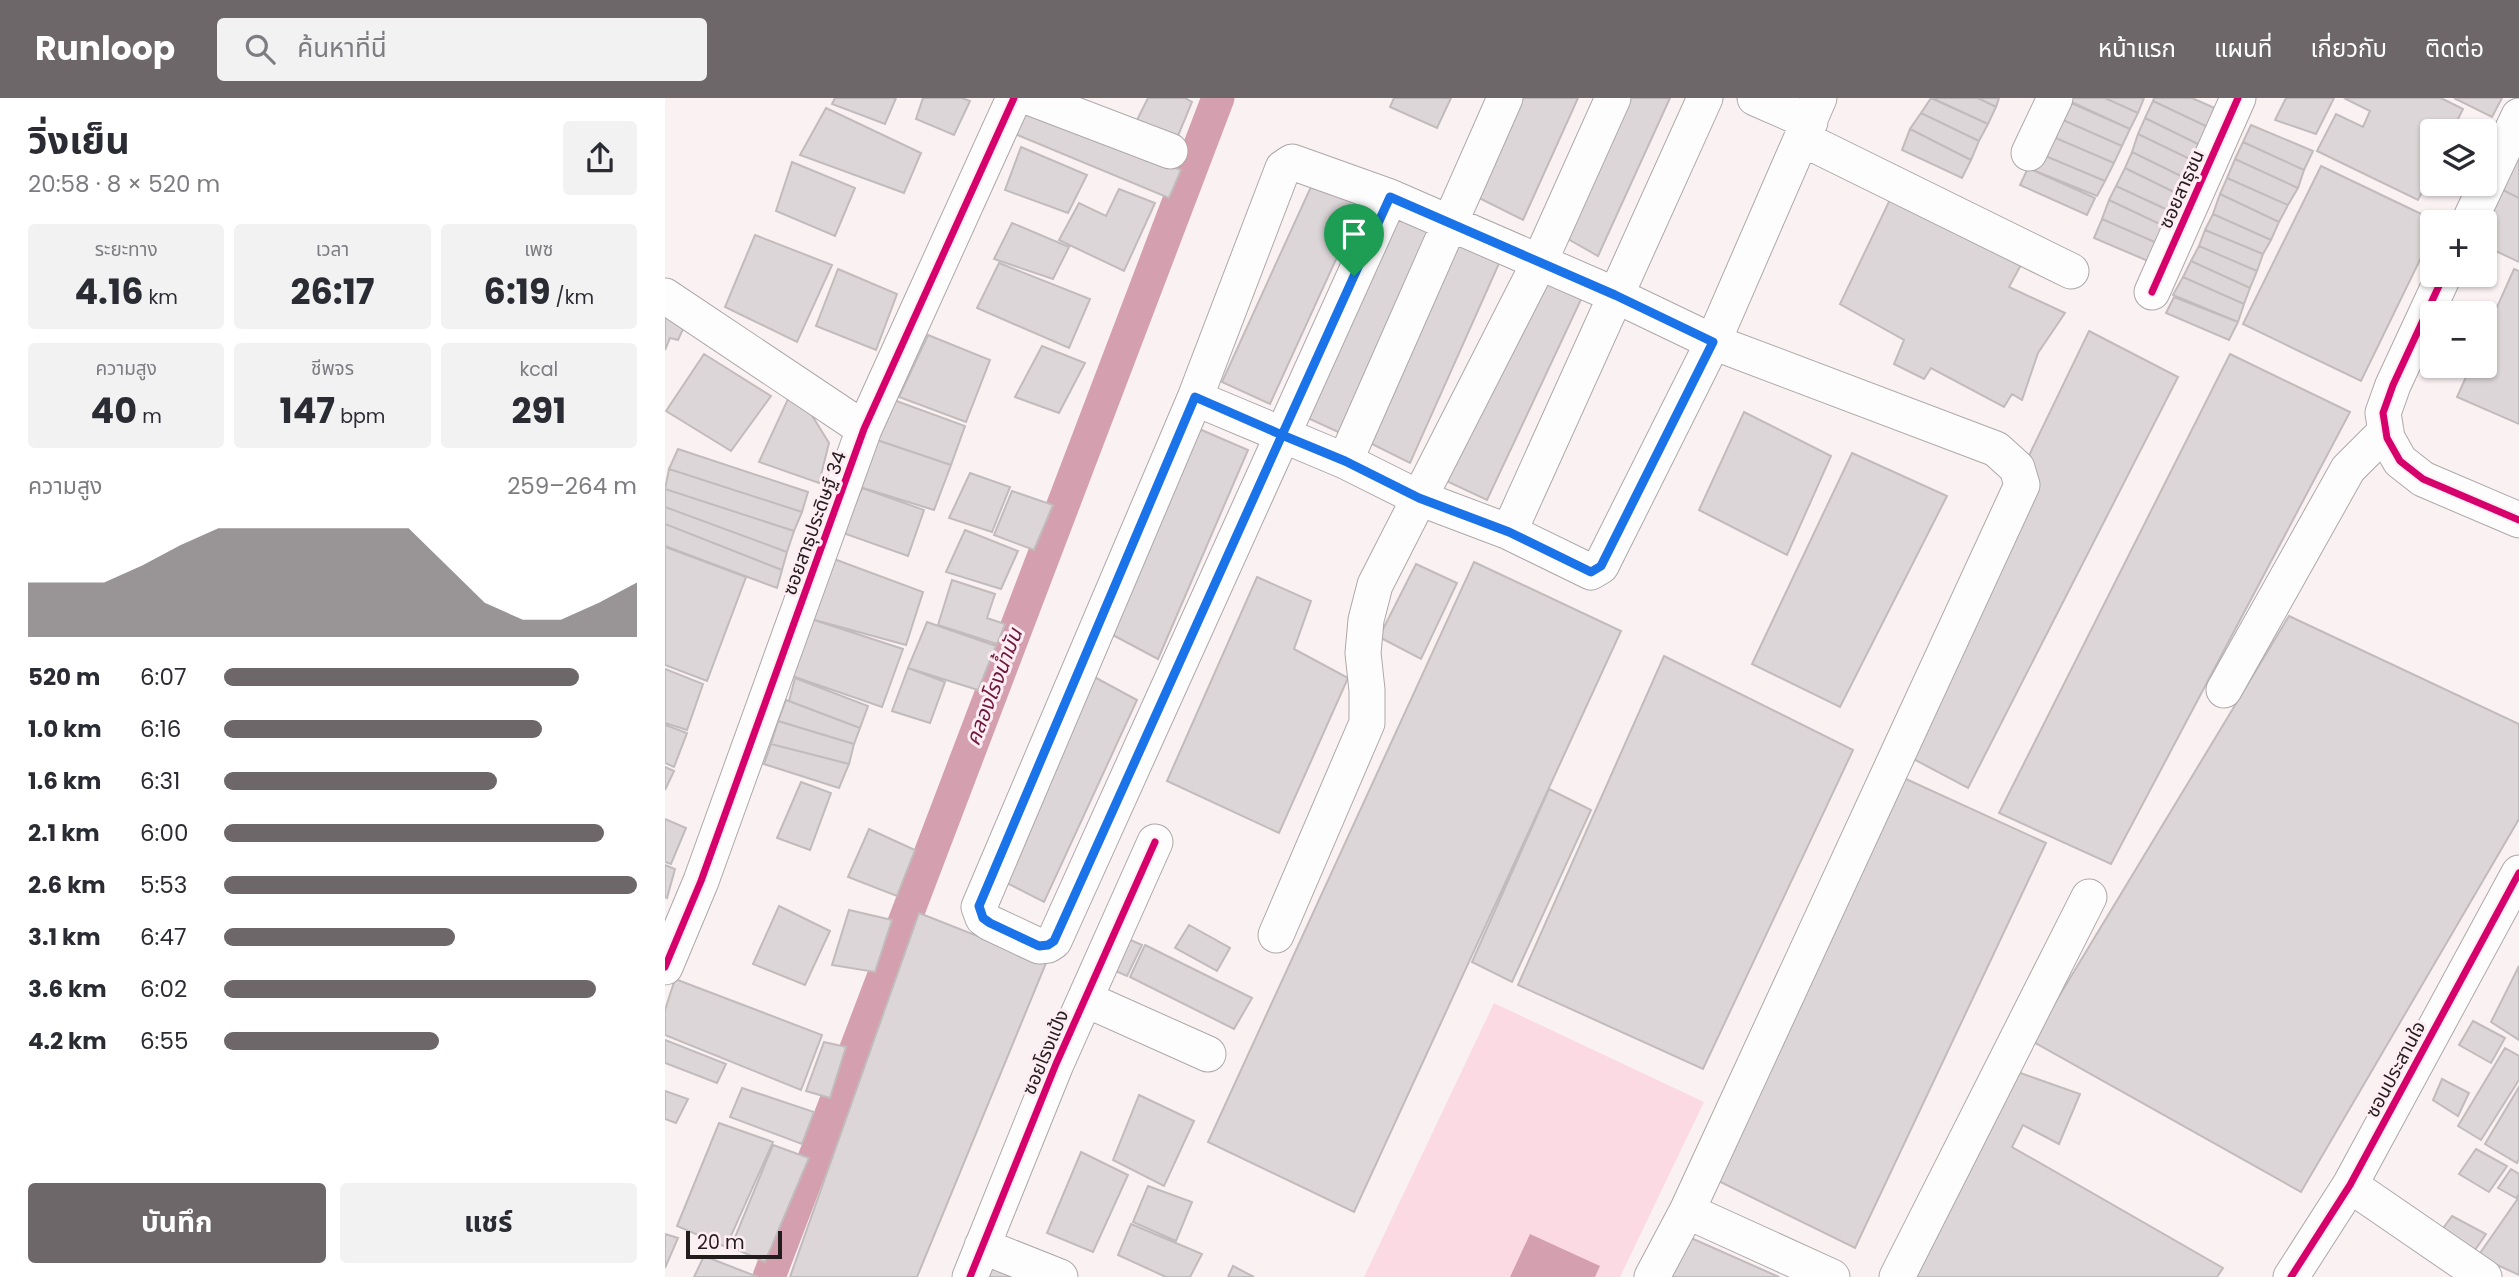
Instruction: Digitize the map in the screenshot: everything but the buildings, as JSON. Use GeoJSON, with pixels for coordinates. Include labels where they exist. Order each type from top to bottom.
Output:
{"type":"FeatureCollection","features":[{"type":"Feature","properties":{"kind":"street","name":"ซอยสาธุประดิษฐ์ 34"},"geometry":{"type":"LineString","coordinates":[[665,967],[701,881],[865,429],[1014,98]]}},
{"type":"Feature","properties":{"kind":"street"},"geometry":{"type":"LineString","coordinates":[[1031,98],[1170,151]]}},
{"type":"Feature","properties":{"kind":"street"},"geometry":{"type":"LineString","coordinates":[[1345,461],[1505,98]]}},
{"type":"Feature","properties":{"kind":"street"},"geometry":{"type":"LineString","coordinates":[[1276,935],[1367,723],[1363,653],[1366,620],[1375,585],[1539,263],[1613,98]]}},
{"type":"Feature","properties":{"kind":"street"},"geometry":{"type":"LineString","coordinates":[[1509,532],[1705,98]]}},
{"type":"Feature","properties":{"kind":"street"},"geometry":{"type":"LineString","coordinates":[[1755,98],[1811,120],[2071,271]]}},
{"type":"Feature","properties":{"kind":"street"},"geometry":{"type":"LineString","coordinates":[[2029,153],[2055,98]]}},
{"type":"Feature","properties":{"kind":"street","name":"ซอยสาธุชน"},"geometry":{"type":"LineString","coordinates":[[2153,292],[2238,98]]}},
{"type":"Feature","properties":{"kind":"street"},"geometry":{"type":"LineString","coordinates":[[2475,210],[2519,116]]}},
{"type":"Feature","properties":{"kind":"street"},"geometry":{"type":"LineString","coordinates":[[1195,397],[1345,461],[1419,498],[1509,532],[1591,572],[1597,571],[1713,342],[1811,120]]}},
{"type":"Feature","properties":{"kind":"street"},"geometry":{"type":"LineString","coordinates":[[1390,197],[1054,941],[1039,946],[990,923],[983,918],[979,906],[1195,397],[1283,169],[1291,162],[1390,197],[1615,295],[1713,342],[1996,449],[2017,468],[2022,485],[1687,1211],[1652,1277]]}},
{"type":"Feature","properties":{"kind":"street"},"geometry":{"type":"LineString","coordinates":[[2438,287],[2392,385],[2383,413],[2387,438],[2400,461],[2423,479],[2519,520]]}},
{"type":"Feature","properties":{"kind":"street"},"geometry":{"type":"LineString","coordinates":[[665,296],[865,429]]}},
{"type":"Feature","properties":{"kind":"street"},"geometry":{"type":"LineString","coordinates":[[2224,690],[2348,469],[2386,431]]}},
{"type":"Feature","properties":{"kind":"street","name":"ซอยโรงแป้ง"},"geometry":{"type":"LineString","coordinates":[[976,1262],[1085,999],[1155,842]]}},
{"type":"Feature","properties":{"kind":"street","name":"ซอนประสานใจ"},"geometry":{"type":"LineString","coordinates":[[2291,1277],[2350,1185],[2519,873]]}},
{"type":"Feature","properties":{"kind":"street"},"geometry":{"type":"LineString","coordinates":[[1897,1277],[2089,897]]}},
{"type":"Feature","properties":{"kind":"street"},"geometry":{"type":"LineString","coordinates":[[1085,999],[1208,1054]]}},
{"type":"Feature","properties":{"kind":"street"},"geometry":{"type":"LineString","coordinates":[[2350,1185],[2484,1277]]}},
{"type":"Feature","properties":{"kind":"street"},"geometry":{"type":"LineString","coordinates":[[1687,1211],[1832,1277]]}},
{"type":"Feature","properties":{"kind":"street"},"geometry":{"type":"LineString","coordinates":[[976,1262],[1060,1277]]}},
{"type":"Feature","properties":{"kind":"shaded area"},"geometry":{"type":"Polygon","coordinates":[[[1494,1003],[1704,1102],[1620,1277],[1364,1277],[1494,1003]]]}},
{"type":"Feature","properties":{"kind":"shaded area"},"geometry":{"type":"Polygon","coordinates":[[[1530,1234],[1600,1266],[1595,1277],[1510,1277],[1530,1234]]]}},
{"type":"Feature","properties":{"kind":"waterway","name":"คลองโรงน้ำมัน"},"geometry":{"type":"LineString","coordinates":[[769,1277],[1218,98]]}},
{"type":"Feature","properties":{"kind":"cycle path"},"geometry":{"type":"LineString","coordinates":[[665,967],[701,881],[864,429],[1014,98]]}},
{"type":"Feature","properties":{"kind":"cycle path"},"geometry":{"type":"LineString","coordinates":[[2152,292],[2238,98]]}},
{"type":"Feature","properties":{"kind":"cycle path"},"geometry":{"type":"LineString","coordinates":[[2438,287],[2393,385],[2383,413],[2387,438],[2400,461],[2423,479],[2519,520]]}},
{"type":"Feature","properties":{"kind":"cycle path"},"geometry":{"type":"LineString","coordinates":[[970,1277],[1056,1064],[1155,842]]}},
{"type":"Feature","properties":{"kind":"cycle path"},"geometry":{"type":"LineString","coordinates":[[2291,1277],[2350,1185],[2519,873]]}},
{"type":"Feature","properties":{"kind":"route"},"geometry":{"type":"LineString","coordinates":[[1354,276],[1282,435],[1195,397],[979,906],[983,918],[990,923],[1039,946],[1054,941],[1282,435],[1345,461],[1419,498],[1509,532],[1591,572],[1597,571],[1713,342],[1615,295],[1390,197],[1354,276]]}}]}
